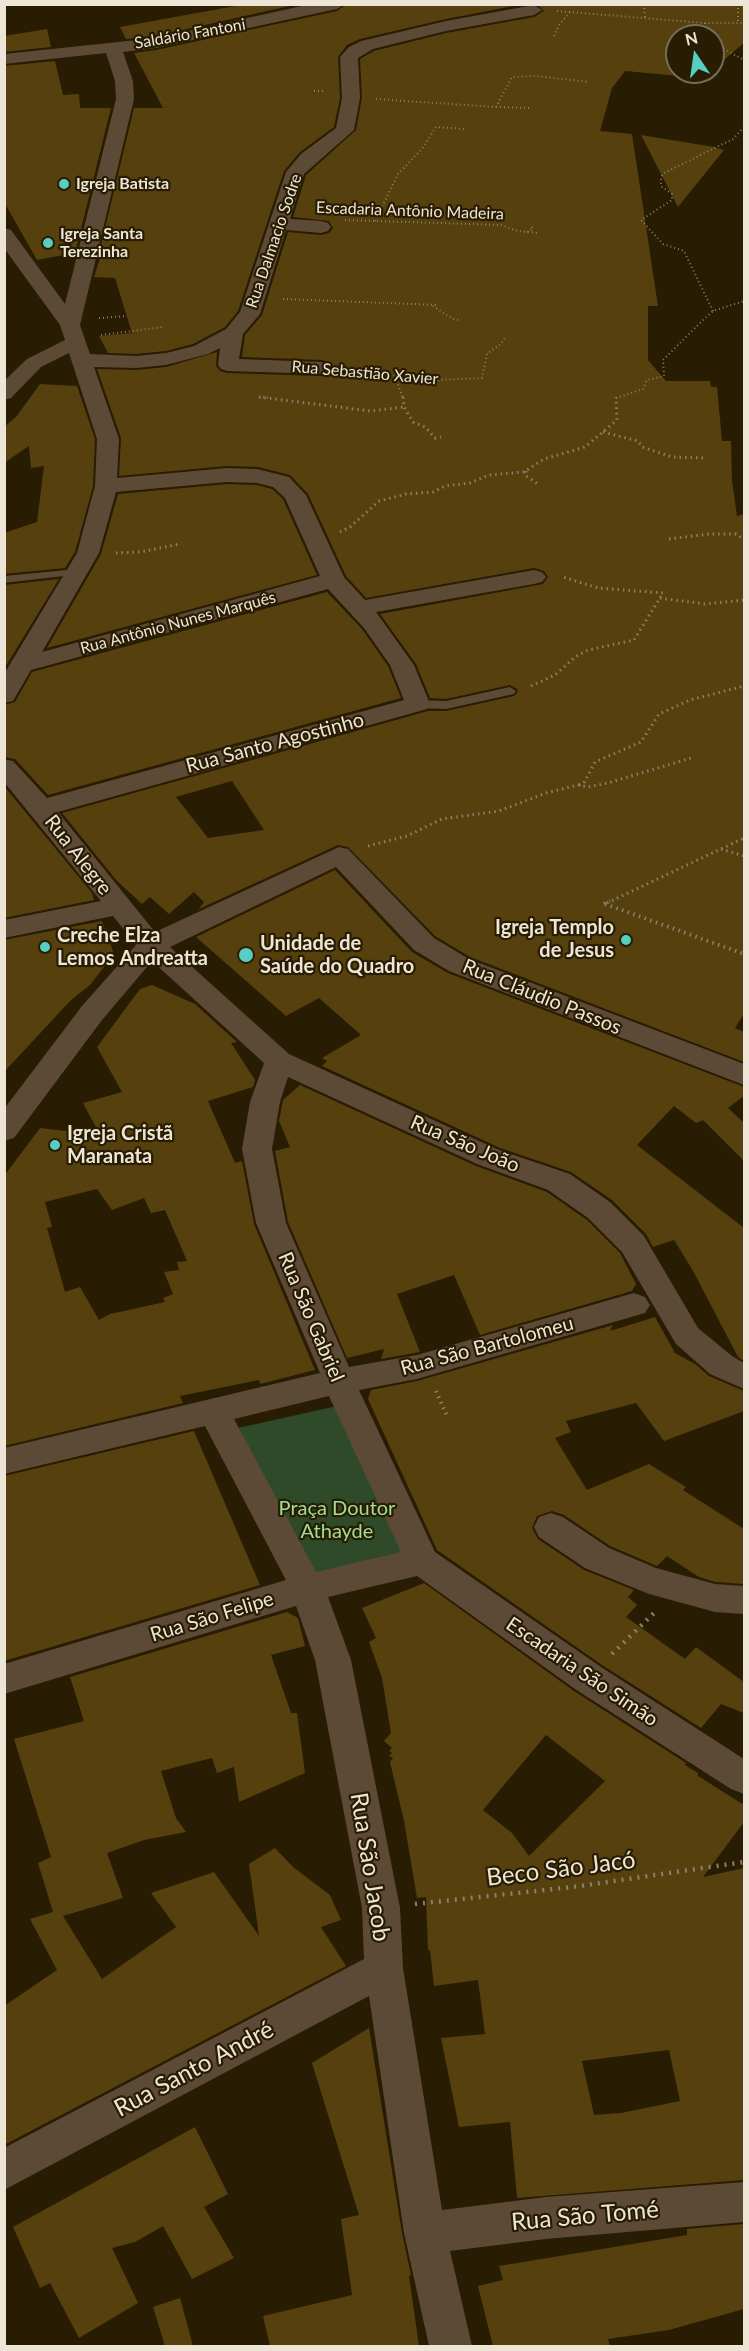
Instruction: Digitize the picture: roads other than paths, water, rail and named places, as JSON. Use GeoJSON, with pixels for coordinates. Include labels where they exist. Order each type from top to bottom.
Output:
{"type":"FeatureCollection","features":[{"type":"Feature","properties":{"kind":"street","name":"Saldário Fantoni"},"geometry":{"type":"LineString","coordinates":[[4,59],[156,43],[337,4]]}},
{"type":"Feature","properties":{"kind":"street","name":"Rua Dalmacio Sodre"},"geometry":{"type":"LineString","coordinates":[[75,341],[136,362],[165,359],[201,350],[233,333],[250,314],[295,172],[308,158],[345,130],[351,98],[349,57],[355,51],[368,45],[446,26],[534,10]]}},
{"type":"Feature","properties":{"kind":"street"},"geometry":{"type":"LineString","coordinates":[[4,394],[34,363],[75,341],[126,99],[124,81],[113,47]]}},
{"type":"Feature","properties":{"kind":"street"},"geometry":{"type":"LineString","coordinates":[[277,224],[328,223]]}},
{"type":"Feature","properties":{"kind":"street"},"geometry":{"type":"LineString","coordinates":[[4,234],[75,341],[108,439],[106,486],[82,563],[4,696]]}},
{"type":"Feature","properties":{"kind":"street","name":"Rua Sebastião Xavier"},"geometry":{"type":"LineString","coordinates":[[233,333],[228,364],[321,368]]}},
{"type":"Feature","properties":{"kind":"street"},"geometry":{"type":"LineString","coordinates":[[106,486],[227,475],[257,476],[281,482],[295,495],[333,580],[359,608],[402,665],[418,704]]}},
{"type":"Feature","properties":{"kind":"street"},"geometry":{"type":"LineString","coordinates":[[359,608],[534,577]]}},
{"type":"Feature","properties":{"kind":"street","name":"Rua Antônio Nunes Marquês"},"geometry":{"type":"LineString","coordinates":[[23,665],[333,580]]}},
{"type":"Feature","properties":{"kind":"street","name":"Rua Santo Agostinho"},"geometry":{"type":"LineString","coordinates":[[41,808],[418,704]]}},
{"type":"Feature","properties":{"kind":"street","name":"Rua Alegre"},"geometry":{"type":"LineString","coordinates":[[5,766],[151,945]]}},
{"type":"Feature","properties":{"kind":"street","name":"Rua Cláudio Passos"},"geometry":{"type":"LineString","coordinates":[[151,945],[339,855],[424,944],[459,965],[744,1075]]}},
{"type":"Feature","properties":{"kind":"street"},"geometry":{"type":"LineString","coordinates":[[4,929],[118,906]]}},
{"type":"Feature","properties":{"kind":"street"},"geometry":{"type":"LineString","coordinates":[[4,1131],[92,1013],[151,945]]}},
{"type":"Feature","properties":{"kind":"street","name":"Rua São João"},"geometry":{"type":"LineString","coordinates":[[151,945],[279,1061],[488,1157],[559,1182],[599,1210],[633,1244],[687,1336],[721,1365],[744,1377]]}},
{"type":"Feature","properties":{"kind":"street","name":"Rua São Gabriel"},"geometry":{"type":"LineString","coordinates":[[279,1061],[265,1102],[257,1149],[271,1223],[339,1381],[422,1561]]}},
{"type":"Feature","properties":{"kind":"street","name":"Rua São Bartolomeu"},"geometry":{"type":"LineString","coordinates":[[339,1381],[417,1367],[634,1305]]}},
{"type":"Feature","properties":{"kind":"street"},"geometry":{"type":"LineString","coordinates":[[4,1461],[339,1381]]}},
{"type":"Feature","properties":{"kind":"street","name":"Rua São Jacob"},"geometry":{"type":"LineString","coordinates":[[214,1411],[307,1588],[333,1660],[381,1908],[384,1968],[425,2234],[451,2346]]}},
{"type":"Feature","properties":{"kind":"street"},"geometry":{"type":"LineString","coordinates":[[550,1527],[597,1558],[649,1580],[715,1598],[744,1600]]}},
{"type":"Feature","properties":{"kind":"street","name":"Rua São Felipe"},"geometry":{"type":"LineString","coordinates":[[4,1680],[307,1588],[422,1561]]}},
{"type":"Feature","properties":{"kind":"street","name":"Escadaria São Simão"},"geometry":{"type":"LineString","coordinates":[[422,1561],[588,1678],[744,1778]]}},
{"type":"Feature","properties":{"kind":"street","name":"Rua Santo André"},"geometry":{"type":"LineString","coordinates":[[4,2170],[384,1968]]}},
{"type":"Feature","properties":{"kind":"street","name":"Rua São Tomé"},"geometry":{"type":"LineString","coordinates":[[425,2234],[546,2218],[744,2202]]}},
{"type":"Feature","properties":{"kind":"lane"},"geometry":{"type":"LineString","coordinates":[[4,580],[82,563]]}},
{"type":"Feature","properties":{"kind":"lane","name":"Rua Santo Agostinho"},"geometry":{"type":"LineString","coordinates":[[418,704],[446,705],[510,692]]}},
{"type":"Feature","properties":{"kind":"place","name":"Igreja Batista"},"geometry":{"type":"Point","coordinates":[64,184]}},
{"type":"Feature","properties":{"kind":"place","name":"Igreja Santa Terezinha"},"geometry":{"type":"Point","coordinates":[48,243]}},
{"type":"Feature","properties":{"kind":"place","name":"Igreja Templo de Jesus"},"geometry":{"type":"Point","coordinates":[626,940]}},
{"type":"Feature","properties":{"kind":"place","name":"Creche Elza Lemos Andreatta"},"geometry":{"type":"Point","coordinates":[45,947]}},
{"type":"Feature","properties":{"kind":"place","name":"Unidade de Saúde do Quadro"},"geometry":{"type":"Point","coordinates":[246,955]}},
{"type":"Feature","properties":{"kind":"place","name":"Igreja Cristã Maranata"},"geometry":{"type":"Point","coordinates":[55,1145]}},
{"type":"Feature","properties":{"kind":"park label","name":"Praça Doutor Athayde"},"geometry":{"type":"Point","coordinates":[337,1520]}}]}
